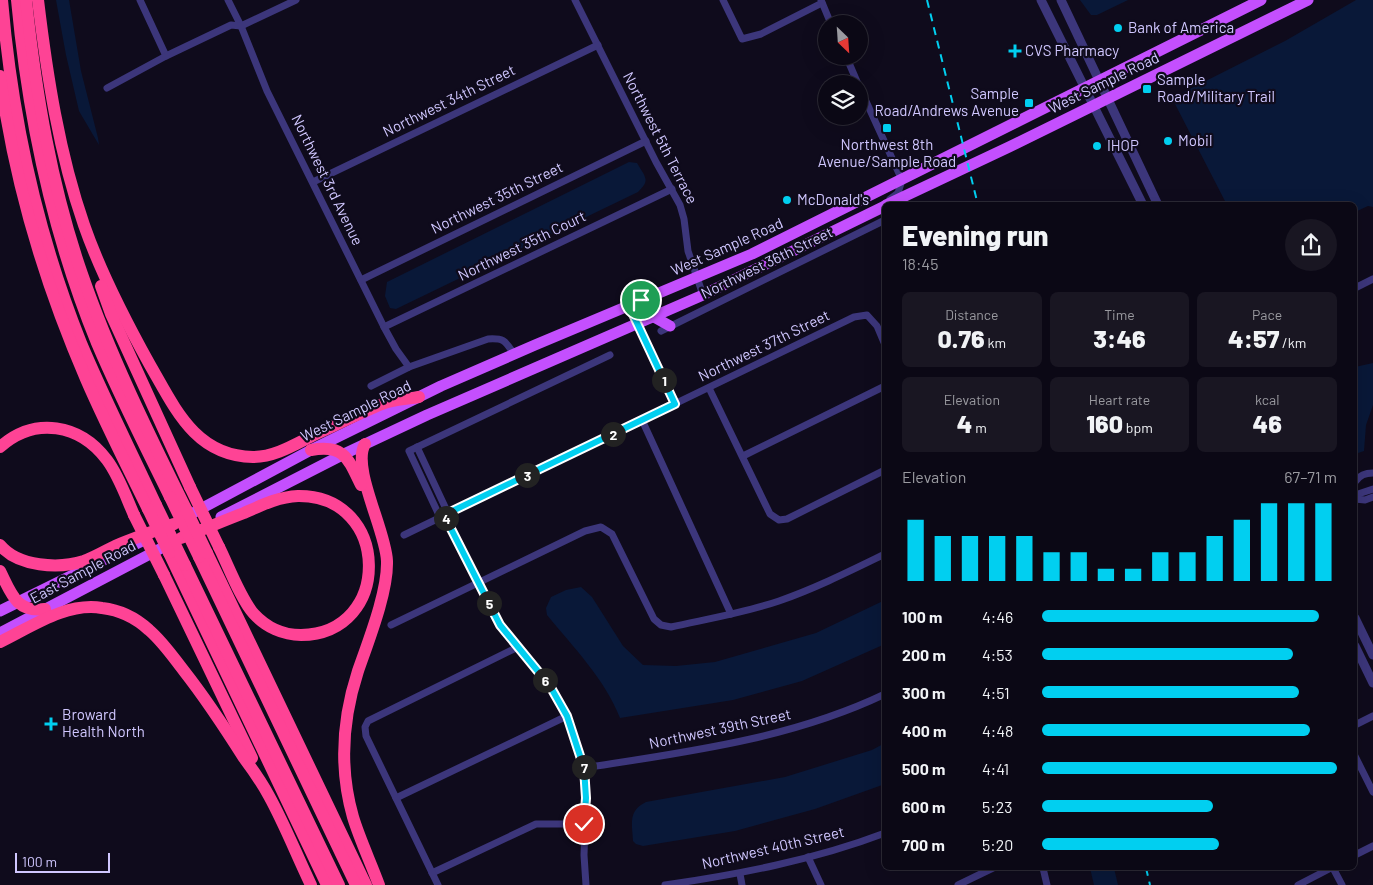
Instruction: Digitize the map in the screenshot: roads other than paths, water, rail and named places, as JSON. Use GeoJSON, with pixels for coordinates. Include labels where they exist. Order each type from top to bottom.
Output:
{"type":"FeatureCollection","features":[{"type":"Feature","properties":{"kind":"highway"},"geometry":{"type":"LineString","coordinates":[[2,0],[8,68],[20,138],[46,241],[69,310],[91,367],[152,507]]}},
{"type":"Feature","properties":{"kind":"highway"},"geometry":{"type":"LineString","coordinates":[[17,0],[24,70],[45,183],[62,244],[97,342],[366,885]]}},
{"type":"Feature","properties":{"kind":"highway"},"geometry":{"type":"LineString","coordinates":[[26,0],[38,103],[52,172],[81,273],[106,338],[174,495]]}},
{"type":"Feature","properties":{"kind":"highway"},"geometry":{"type":"LineString","coordinates":[[38,0],[58,128],[84,226],[120,312],[174,407],[190,430],[202,440],[228,453],[254,457],[271,454],[384,403],[419,397]]}},
{"type":"Feature","properties":{"kind":"highway"},"geometry":{"type":"LineString","coordinates":[[0,76],[16,164],[27,210],[48,280],[86,380],[152,507],[339,885]]}},
{"type":"Feature","properties":{"kind":"highway"},"geometry":{"type":"LineString","coordinates":[[84,226],[84,236],[111,314],[190,487],[219,547],[243,598],[250,610],[268,626],[281,632],[306,634],[322,631],[337,625],[355,609],[368,584],[369,556],[362,533],[348,515],[335,505],[322,499],[300,496],[277,499],[181,538]]}},
{"type":"Feature","properties":{"kind":"highway"},"geometry":{"type":"LineString","coordinates":[[0,447],[12,438],[35,429],[53,428],[75,433],[92,444],[108,462],[312,885]]}},
{"type":"Feature","properties":{"kind":"highway"},"geometry":{"type":"LineString","coordinates":[[365,444],[361,460],[366,490],[383,538],[387,570],[383,590],[352,690],[344,733],[344,762],[347,791],[354,819],[379,885]]}},
{"type":"Feature","properties":{"kind":"highway"},"geometry":{"type":"LineString","coordinates":[[311,450],[334,449],[344,454],[366,490]]}},
{"type":"Feature","properties":{"kind":"highway"},"geometry":{"type":"LineString","coordinates":[[0,545],[15,556],[34,563],[69,564],[90,559],[116,546],[174,524]]}},
{"type":"Feature","properties":{"kind":"highway"},"geometry":{"type":"LineString","coordinates":[[203,555],[356,885]]}},
{"type":"Feature","properties":{"kind":"highway"},"geometry":{"type":"LineString","coordinates":[[181,567],[326,885]]}},
{"type":"Feature","properties":{"kind":"highway"},"geometry":{"type":"LineString","coordinates":[[0,571],[13,597],[18,602],[32,610],[45,609]]}},
{"type":"Feature","properties":{"kind":"highway"},"geometry":{"type":"LineString","coordinates":[[0,642],[62,612],[77,608],[102,608],[119,611],[132,617],[157,638],[205,698],[269,796]]}},
{"type":"Feature","properties":{"kind":"main road","name":"West Sample Road"},"geometry":{"type":"LineString","coordinates":[[174,524],[202,507],[311,450],[419,397],[514,354],[752,254],[1261,0]]}},
{"type":"Feature","properties":{"kind":"main road","name":"West Sample Road"},"geometry":{"type":"LineString","coordinates":[[892,202],[1308,0]]}},
{"type":"Feature","properties":{"kind":"main road","name":"West Sample Road"},"geometry":{"type":"LineString","coordinates":[[181,538],[365,444],[469,396],[654,317],[882,207]]}},
{"type":"Feature","properties":{"kind":"main road"},"geometry":{"type":"LineString","coordinates":[[654,317],[666,328]]}},
{"type":"Feature","properties":{"kind":"main road","name":"East Sample Road"},"geometry":{"type":"LineString","coordinates":[[0,611],[174,524]]}},
{"type":"Feature","properties":{"kind":"main road","name":"East Sample Road"},"geometry":{"type":"LineString","coordinates":[[0,632],[181,538]]}},
{"type":"Feature","properties":{"kind":"street"},"geometry":{"type":"LineString","coordinates":[[140,0],[166,56]]}},
{"type":"Feature","properties":{"kind":"street","name":"Northwest 3rd Avenue"},"geometry":{"type":"LineString","coordinates":[[228,0],[241,26],[267,91],[384,327],[409,367]]}},
{"type":"Feature","properties":{"kind":"street"},"geometry":{"type":"LineString","coordinates":[[107,88],[166,56],[231,25],[241,26],[296,0]]}},
{"type":"Feature","properties":{"kind":"street","name":"Northwest 5th Terrace"},"geometry":{"type":"LineString","coordinates":[[575,0],[682,212],[687,246],[702,295]]}},
{"type":"Feature","properties":{"kind":"street"},"geometry":{"type":"LineString","coordinates":[[722,0],[742,39],[760,34],[821,2],[827,15]]}},
{"type":"Feature","properties":{"kind":"street"},"geometry":{"type":"LineString","coordinates":[[1041,0],[1142,202]]}},
{"type":"Feature","properties":{"kind":"street"},"geometry":{"type":"LineString","coordinates":[[1061,0],[1157,202]]}},
{"type":"Feature","properties":{"kind":"street","name":"Northwest 34th Street"},"geometry":{"type":"LineString","coordinates":[[313,182],[598,45]]}},
{"type":"Feature","properties":{"kind":"street"},"geometry":{"type":"LineString","coordinates":[[868,107],[902,180],[898,193],[886,202]]}},
{"type":"Feature","properties":{"kind":"street","name":"Northwest 35th Street"},"geometry":{"type":"LineString","coordinates":[[361,280],[646,141]]}},
{"type":"Feature","properties":{"kind":"street","name":"Northwest 35th Court"},"geometry":{"type":"LineString","coordinates":[[384,327],[672,189]]}},
{"type":"Feature","properties":{"kind":"street"},"geometry":{"type":"LineString","coordinates":[[873,226],[869,214],[882,205]]}},
{"type":"Feature","properties":{"kind":"street","name":"Northwest 36th Street"},"geometry":{"type":"LineString","coordinates":[[666,328],[882,222]]}},
{"type":"Feature","properties":{"kind":"street"},"geometry":{"type":"LineString","coordinates":[[1357,287],[1373,279]]}},
{"type":"Feature","properties":{"kind":"street"},"geometry":{"type":"LineString","coordinates":[[629,306],[675,404]]}},
{"type":"Feature","properties":{"kind":"street","name":"Northwest 37th Street"},"geometry":{"type":"LineString","coordinates":[[404,535],[854,317],[867,315],[877,326],[882,338]]}},
{"type":"Feature","properties":{"kind":"street"},"geometry":{"type":"LineString","coordinates":[[371,386],[409,367],[488,338],[499,338],[505,341],[514,354]]}},
{"type":"Feature","properties":{"kind":"street"},"geometry":{"type":"LineString","coordinates":[[586,885],[584,768],[567,716],[550,686],[500,625],[444,515],[438,512],[409,451],[610,355]]}},
{"type":"Feature","properties":{"kind":"street"},"geometry":{"type":"LineString","coordinates":[[743,456],[882,387]]}},
{"type":"Feature","properties":{"kind":"street"},"geometry":{"type":"LineString","coordinates":[[709,388],[770,514],[779,520],[787,519],[882,472]]}},
{"type":"Feature","properties":{"kind":"street"},"geometry":{"type":"LineString","coordinates":[[642,420],[732,614]]}},
{"type":"Feature","properties":{"kind":"street"},"geometry":{"type":"LineString","coordinates":[[417,447],[446,509],[444,515]]}},
{"type":"Feature","properties":{"kind":"street"},"geometry":{"type":"LineString","coordinates":[[1357,480],[1366,473],[1373,474]]}},
{"type":"Feature","properties":{"kind":"street"},"geometry":{"type":"LineString","coordinates":[[1357,494],[1373,489]]}},
{"type":"Feature","properties":{"kind":"street"},"geometry":{"type":"LineString","coordinates":[[1357,500],[1373,497]]}},
{"type":"Feature","properties":{"kind":"street"},"geometry":{"type":"LineString","coordinates":[[390,625],[585,531],[601,527],[612,534],[654,619],[660,625],[671,627],[732,614],[778,601],[813,588],[882,555]]}},
{"type":"Feature","properties":{"kind":"street"},"geometry":{"type":"LineString","coordinates":[[1357,622],[1373,655]]}},
{"type":"Feature","properties":{"kind":"street"},"geometry":{"type":"LineString","coordinates":[[438,885],[366,736],[365,727],[368,721],[518,647]]}},
{"type":"Feature","properties":{"kind":"street"},"geometry":{"type":"LineString","coordinates":[[1357,650],[1373,683]]}},
{"type":"Feature","properties":{"kind":"street","name":"Northwest 39th Street"},"geometry":{"type":"LineString","coordinates":[[584,768],[728,744],[804,725],[882,695]]}},
{"type":"Feature","properties":{"kind":"street"},"geometry":{"type":"LineString","coordinates":[[396,798],[567,716]]}},
{"type":"Feature","properties":{"kind":"street"},"geometry":{"type":"LineString","coordinates":[[1357,724],[1373,716]]}},
{"type":"Feature","properties":{"kind":"street"},"geometry":{"type":"LineString","coordinates":[[1357,760],[1373,792]]}},
{"type":"Feature","properties":{"kind":"street"},"geometry":{"type":"LineString","coordinates":[[432,873],[536,824],[584,824]]}},
{"type":"Feature","properties":{"kind":"street","name":"Northwest 40th Street"},"geometry":{"type":"LineString","coordinates":[[665,885],[740,874],[862,842],[882,833]]}},
{"type":"Feature","properties":{"kind":"street"},"geometry":{"type":"LineString","coordinates":[[1357,854],[1373,846]]}},
{"type":"Feature","properties":{"kind":"street"},"geometry":{"type":"LineString","coordinates":[[808,857],[821,885]]}},
{"type":"Feature","properties":{"kind":"street"},"geometry":{"type":"LineString","coordinates":[[958,885],[989,870]]}},
{"type":"Feature","properties":{"kind":"street"},"geometry":{"type":"LineString","coordinates":[[1043,870],[1047,885]]}},
{"type":"Feature","properties":{"kind":"street"},"geometry":{"type":"LineString","coordinates":[[1298,885],[1328,870]]}},
{"type":"Feature","properties":{"kind":"street"},"geometry":{"type":"LineString","coordinates":[[1333,870],[1342,885]]}},
{"type":"Feature","properties":{"kind":"street"},"geometry":{"type":"LineString","coordinates":[[740,874],[742,885]]}},
{"type":"Feature","properties":{"kind":"water"},"geometry":{"type":"Polygon","coordinates":[[[56,0],[69,0],[81,71],[99,145],[79,111],[56,0]]]}},
{"type":"Feature","properties":{"kind":"water"},"geometry":{"type":"Polygon","coordinates":[[[1080,0],[1128,0],[1097,15],[1091,15],[1080,0]]]}},
{"type":"Feature","properties":{"kind":"water"},"geometry":{"type":"Polygon","coordinates":[[[1356,0],[1373,0],[1373,207],[1368,206],[1357,211],[1357,202],[1225,202],[1174,102],[1178,95],[1285,41],[1356,0]]]}},
{"type":"Feature","properties":{"kind":"water"},"geometry":{"type":"Polygon","coordinates":[[[629,162],[637,163],[646,181],[638,192],[396,309],[390,308],[385,296],[387,282],[629,162]]]}},
{"type":"Feature","properties":{"kind":"water"},"geometry":{"type":"Polygon","coordinates":[[[1373,363],[1373,405],[1366,425],[1364,451],[1357,453],[1357,367],[1373,363]]]}},
{"type":"Feature","properties":{"kind":"water"},"geometry":{"type":"Polygon","coordinates":[[[581,587],[592,597],[623,646],[643,665],[676,666],[715,662],[816,633],[882,601],[882,645],[802,681],[733,700],[620,718],[614,704],[597,677],[578,651],[547,615],[546,608],[551,597],[566,590],[581,587]]]}},
{"type":"Feature","properties":{"kind":"water"},"geometry":{"type":"Polygon","coordinates":[[[882,745],[882,785],[815,809],[735,831],[643,846],[633,841],[632,818],[636,809],[646,802],[785,777],[872,750],[882,745]]]}},
{"type":"Feature","properties":{"kind":"water"},"geometry":{"type":"Polygon","coordinates":[[[1090,870],[1114,870],[1118,885],[1094,885],[1090,870]]]}},
{"type":"Feature","properties":{"kind":"railway"},"geometry":{"type":"LineString","coordinates":[[927,0],[977,202]]}},
{"type":"Feature","properties":{"kind":"railway"},"geometry":{"type":"LineString","coordinates":[[1146,870],[1150,885]]}},
{"type":"Feature","properties":{"kind":"place","name":"Bank of America"},"geometry":{"type":"Point","coordinates":[1118,28]}},
{"type":"Feature","properties":{"kind":"place","name":"CVS Pharmacy"},"geometry":{"type":"Point","coordinates":[1015,51]}},
{"type":"Feature","properties":{"kind":"place","name":"Sample Road/Military Trail"},"geometry":{"type":"Point","coordinates":[1147,89]}},
{"type":"Feature","properties":{"kind":"place","name":"Sample Road/Andrews Avenue"},"geometry":{"type":"Point","coordinates":[1029,103]}},
{"type":"Feature","properties":{"kind":"place","name":"Northwest 8th Avenue/Sample Road"},"geometry":{"type":"Point","coordinates":[887,128]}},
{"type":"Feature","properties":{"kind":"place","name":"Mobil"},"geometry":{"type":"Point","coordinates":[1168,141]}},
{"type":"Feature","properties":{"kind":"place","name":"IHOP"},"geometry":{"type":"Point","coordinates":[1097,146]}},
{"type":"Feature","properties":{"kind":"place","name":"McDonald's"},"geometry":{"type":"Point","coordinates":[787,200]}},
{"type":"Feature","properties":{"kind":"place","name":"Broward Health North"},"geometry":{"type":"Point","coordinates":[51,724]}}]}
